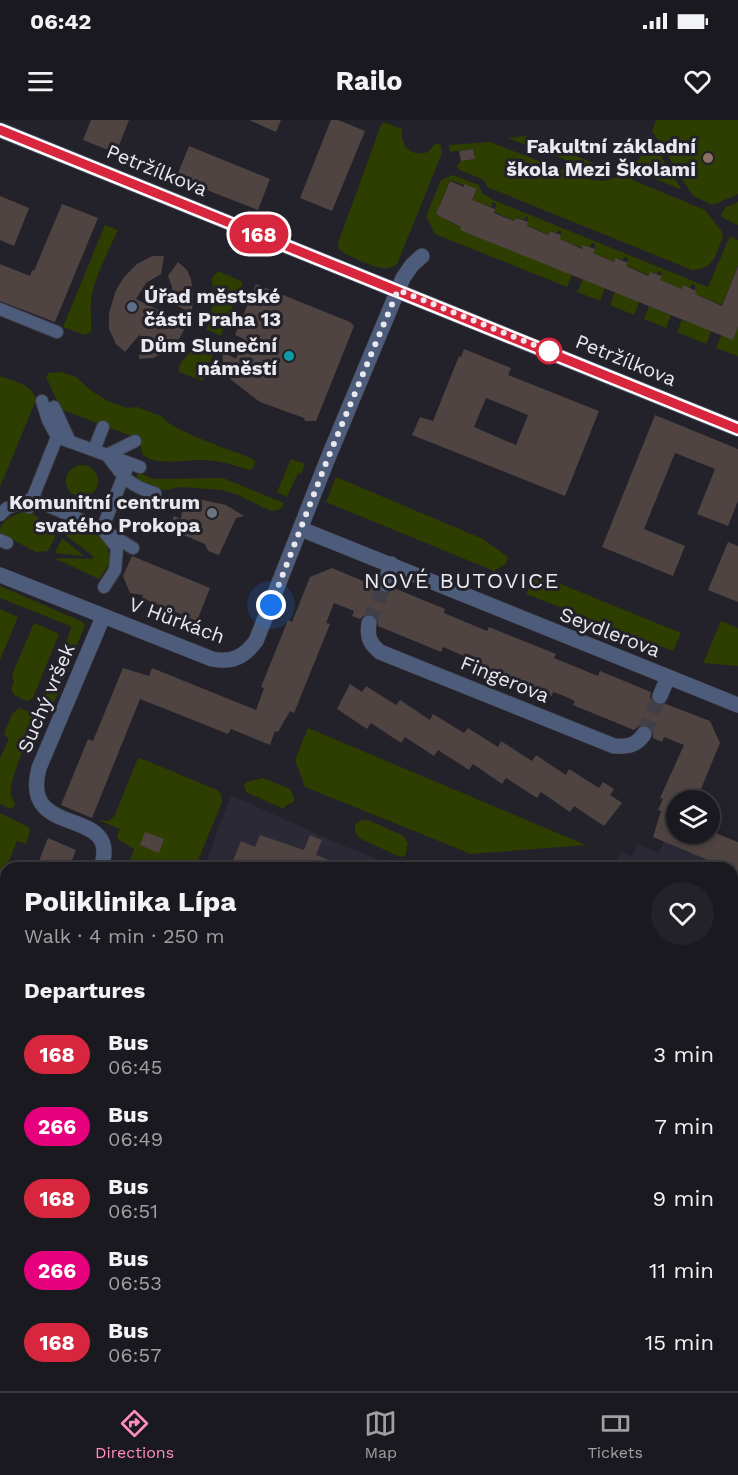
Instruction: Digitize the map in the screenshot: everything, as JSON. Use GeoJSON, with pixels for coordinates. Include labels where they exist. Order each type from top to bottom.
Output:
{"type":"FeatureCollection","features":[{"type":"Feature","properties":{"kind":"street","name":"Petržílkova"},"geometry":{"type":"LineString","coordinates":[[0,130],[738,429]]}},
{"type":"Feature","properties":{"kind":"street"},"geometry":{"type":"LineString","coordinates":[[301,529],[398,290],[412,264],[422,256]]}},
{"type":"Feature","properties":{"kind":"street"},"geometry":{"type":"LineString","coordinates":[[0,309],[57,332]]}},
{"type":"Feature","properties":{"kind":"street"},"geometry":{"type":"LineString","coordinates":[[70,442],[48,404],[48,420],[57,437],[70,442],[108,455],[134,465],[123,478],[102,529]]}},
{"type":"Feature","properties":{"kind":"street"},"geometry":{"type":"LineString","coordinates":[[94,450],[103,427]]}},
{"type":"Feature","properties":{"kind":"street"},"geometry":{"type":"LineString","coordinates":[[31,504],[57,437]]}},
{"type":"Feature","properties":{"kind":"street"},"geometry":{"type":"LineString","coordinates":[[108,455],[135,441]]}},
{"type":"Feature","properties":{"kind":"street"},"geometry":{"type":"LineString","coordinates":[[108,455],[123,478],[140,490],[155,493]]}},
{"type":"Feature","properties":{"kind":"street"},"geometry":{"type":"LineString","coordinates":[[0,515],[7,508],[31,504],[66,520],[102,529],[133,548]]}},
{"type":"Feature","properties":{"kind":"street"},"geometry":{"type":"LineString","coordinates":[[102,529],[117,548],[115,570],[104,588]]}},
{"type":"Feature","properties":{"kind":"street","name":"Seydlerova"},"geometry":{"type":"LineString","coordinates":[[301,529],[738,705]]}},
{"type":"Feature","properties":{"kind":"street","name":"V Hůrkách"},"geometry":{"type":"LineString","coordinates":[[0,575],[222,661],[238,658],[256,641],[301,529]]}},
{"type":"Feature","properties":{"kind":"street"},"geometry":{"type":"LineString","coordinates":[[385,584],[391,564]]}},
{"type":"Feature","properties":{"kind":"street","name":"Suchý vršek"},"geometry":{"type":"LineString","coordinates":[[102,862],[105,851],[101,840],[87,828],[45,809],[39,803],[35,786],[39,768],[103,616]]}},
{"type":"Feature","properties":{"kind":"street","name":"Fingerova"},"geometry":{"type":"LineString","coordinates":[[369,623],[368,635],[372,645],[380,652],[614,746],[626,747],[636,743],[644,734]]}},
{"type":"Feature","properties":{"kind":"street"},"geometry":{"type":"LineString","coordinates":[[660,696],[668,677]]}},
{"type":"Feature","properties":{"kind":"shaded area"},"geometry":{"type":"Polygon","coordinates":[[[231,795],[385,862],[206,862],[231,795]]]}},
{"type":"Feature","properties":{"kind":"shaded area"},"geometry":{"type":"Polygon","coordinates":[[[664,841],[666,844],[713,862],[617,862],[621,852],[632,857],[637,844],[659,853],[664,841]]]}},
{"type":"Feature","properties":{"kind":"green space","name":"Fakultní základní škola Mezi Školami"},"geometry":{"type":"Polygon","coordinates":[[[656,120],[738,120],[738,194],[713,205],[693,196],[652,131],[656,120]]]}},
{"type":"Feature","properties":{"kind":"green space"},"geometry":{"type":"Polygon","coordinates":[[[384,122],[402,129],[405,145],[411,151],[428,152],[436,143],[441,145],[442,153],[397,264],[385,268],[371,265],[344,253],[339,249],[338,243],[384,122]]]}},
{"type":"Feature","properties":{"kind":"green space"},"geometry":{"type":"Polygon","coordinates":[[[526,136],[611,170],[593,170],[507,138],[526,136]]]}},
{"type":"Feature","properties":{"kind":"green space"},"geometry":{"type":"Polygon","coordinates":[[[649,137],[680,187],[680,189],[636,171],[649,137]]]}},
{"type":"Feature","properties":{"kind":"green space"},"geometry":{"type":"Polygon","coordinates":[[[490,142],[586,179],[603,181],[623,176],[705,210],[722,232],[723,237],[716,255],[710,264],[692,270],[487,187],[484,180],[458,169],[457,166],[461,161],[474,159],[473,149],[450,152],[449,145],[490,142]]]}},
{"type":"Feature","properties":{"kind":"green space"},"geometry":{"type":"Polygon","coordinates":[[[453,175],[479,185],[482,193],[493,200],[708,287],[730,236],[738,240],[738,265],[722,305],[695,294],[695,285],[692,284],[690,288],[683,285],[682,289],[660,280],[662,272],[659,271],[657,274],[650,272],[649,275],[626,266],[628,258],[624,257],[623,260],[617,258],[615,262],[593,253],[596,245],[592,243],[590,247],[584,245],[582,248],[560,239],[561,231],[559,230],[557,233],[550,231],[548,234],[527,226],[528,217],[526,216],[524,220],[517,217],[515,221],[494,212],[496,204],[493,202],[491,207],[484,204],[482,208],[471,203],[477,189],[450,180],[436,214],[572,275],[567,287],[435,234],[426,216],[441,180],[453,175]]]}},
{"type":"Feature","properties":{"kind":"green space"},"geometry":{"type":"Polygon","coordinates":[[[738,202],[738,225],[723,218],[721,214],[726,207],[738,202]]]}},
{"type":"Feature","properties":{"kind":"green space"},"geometry":{"type":"Polygon","coordinates":[[[105,225],[118,230],[96,279],[91,300],[91,332],[85,335],[63,327],[105,225]]]}},
{"type":"Feature","properties":{"kind":"green space"},"geometry":{"type":"Polygon","coordinates":[[[218,271],[243,282],[221,336],[206,329],[216,299],[211,279],[218,271]]]}},
{"type":"Feature","properties":{"kind":"green space"},"geometry":{"type":"Polygon","coordinates":[[[583,279],[605,288],[600,301],[577,292],[583,279]]]}},
{"type":"Feature","properties":{"kind":"green space"},"geometry":{"type":"Polygon","coordinates":[[[615,292],[639,302],[634,315],[610,305],[615,292]]]}},
{"type":"Feature","properties":{"kind":"green space"},"geometry":{"type":"Polygon","coordinates":[[[649,306],[671,315],[666,328],[644,319],[649,306]]]}},
{"type":"Feature","properties":{"kind":"green space"},"geometry":{"type":"Polygon","coordinates":[[[682,320],[712,330],[706,344],[677,332],[682,320]]]}},
{"type":"Feature","properties":{"kind":"green space"},"geometry":{"type":"Polygon","coordinates":[[[738,327],[738,356],[716,348],[722,334],[733,339],[738,327]]]}},
{"type":"Feature","properties":{"kind":"green space"},"geometry":{"type":"Polygon","coordinates":[[[197,345],[214,352],[203,381],[179,372],[182,361],[197,345]]]}},
{"type":"Feature","properties":{"kind":"green space"},"geometry":{"type":"Polygon","coordinates":[[[61,372],[76,377],[108,401],[127,408],[137,407],[163,417],[189,434],[251,458],[255,462],[254,467],[250,470],[209,460],[164,462],[149,459],[143,455],[140,444],[134,437],[61,409],[46,377],[49,373],[61,372]]]}},
{"type":"Feature","properties":{"kind":"green space"},"geometry":{"type":"Polygon","coordinates":[[[0,376],[27,387],[36,400],[0,487],[0,376]]]}},
{"type":"Feature","properties":{"kind":"green space"},"geometry":{"type":"Polygon","coordinates":[[[291,459],[305,464],[301,474],[298,473],[287,497],[277,492],[291,459]]]}},
{"type":"Feature","properties":{"kind":"green space"},"geometry":{"type":"Polygon","coordinates":[[[82,465],[93,470],[98,481],[93,492],[82,497],[71,492],[66,481],[71,470],[82,465]]]}},
{"type":"Feature","properties":{"kind":"green space"},"geometry":{"type":"Polygon","coordinates":[[[139,473],[154,479],[223,478],[284,503],[279,509],[271,511],[223,490],[180,487],[167,490],[157,489],[143,485],[136,479],[139,473]]]}},
{"type":"Feature","properties":{"kind":"green space"},"geometry":{"type":"Polygon","coordinates":[[[336,477],[483,539],[508,557],[506,564],[494,571],[326,502],[336,477]]]}},
{"type":"Feature","properties":{"kind":"green space"},"geometry":{"type":"Polygon","coordinates":[[[27,509],[54,531],[55,537],[48,551],[36,552],[0,533],[5,520],[27,509]]]}},
{"type":"Feature","properties":{"kind":"green space"},"geometry":{"type":"Polygon","coordinates":[[[67,527],[95,534],[105,541],[111,562],[99,579],[54,558],[92,559],[93,556],[64,534],[67,527]]]}},
{"type":"Feature","properties":{"kind":"green space"},"geometry":{"type":"Polygon","coordinates":[[[62,538],[84,556],[55,553],[62,538]]]}},
{"type":"Feature","properties":{"kind":"green space"},"geometry":{"type":"Polygon","coordinates":[[[536,574],[681,633],[673,651],[526,594],[536,574]]]}},
{"type":"Feature","properties":{"kind":"green space"},"geometry":{"type":"Polygon","coordinates":[[[0,586],[83,622],[85,625],[50,708],[42,706],[40,699],[55,671],[71,629],[70,626],[0,598],[0,586]]]}},
{"type":"Feature","properties":{"kind":"green space"},"geometry":{"type":"Polygon","coordinates":[[[0,609],[18,617],[0,660],[0,609]]]}},
{"type":"Feature","properties":{"kind":"green space"},"geometry":{"type":"Polygon","coordinates":[[[721,621],[738,628],[738,666],[703,663],[721,621]]]}},
{"type":"Feature","properties":{"kind":"green space"},"geometry":{"type":"Polygon","coordinates":[[[34,623],[59,634],[33,698],[27,701],[14,695],[11,689],[14,681],[12,675],[34,623]]]}},
{"type":"Feature","properties":{"kind":"green space"},"geometry":{"type":"Polygon","coordinates":[[[19,708],[30,712],[35,717],[12,780],[11,796],[15,805],[11,809],[0,804],[0,758],[9,739],[4,734],[12,714],[19,708]]]}},
{"type":"Feature","properties":{"kind":"green space"},"geometry":{"type":"Polygon","coordinates":[[[308,728],[586,845],[471,854],[305,787],[295,760],[308,728]]]}},
{"type":"Feature","properties":{"kind":"green space"},"geometry":{"type":"Polygon","coordinates":[[[138,758],[217,790],[221,794],[222,802],[197,862],[137,862],[132,860],[129,862],[134,849],[119,840],[117,836],[120,829],[98,820],[109,821],[115,815],[138,758]]]}},
{"type":"Feature","properties":{"kind":"green space"},"geometry":{"type":"Polygon","coordinates":[[[263,778],[290,789],[294,802],[285,806],[284,809],[246,792],[244,785],[247,782],[263,778]]]}},
{"type":"Feature","properties":{"kind":"green space"},"geometry":{"type":"Polygon","coordinates":[[[0,813],[28,827],[30,831],[26,844],[17,841],[8,862],[0,862],[0,813]]]}},
{"type":"Feature","properties":{"kind":"green space"},"geometry":{"type":"Polygon","coordinates":[[[368,820],[404,836],[408,844],[405,856],[400,857],[359,838],[355,831],[355,824],[368,820]]]}},
{"type":"Feature","properties":{"kind":"building"},"geometry":{"type":"Polygon","coordinates":[[[91,120],[129,120],[116,153],[83,140],[91,120]]]}},
{"type":"Feature","properties":{"kind":"building"},"geometry":{"type":"Polygon","coordinates":[[[249,120],[281,120],[276,132],[249,120]]]}},
{"type":"Feature","properties":{"kind":"building"},"geometry":{"type":"Polygon","coordinates":[[[331,120],[338,120],[365,131],[332,211],[300,198],[331,120]]]}},
{"type":"Feature","properties":{"kind":"building"},"geometry":{"type":"Polygon","coordinates":[[[189,146],[270,179],[258,210],[176,178],[189,146]]]}},
{"type":"Feature","properties":{"kind":"building"},"geometry":{"type":"Polygon","coordinates":[[[473,149],[475,159],[461,161],[459,151],[473,149]]]}},
{"type":"Feature","properties":{"kind":"building"},"geometry":{"type":"Polygon","coordinates":[[[450,181],[477,189],[472,200],[495,209],[494,213],[514,221],[517,218],[528,222],[527,226],[548,235],[550,231],[561,235],[560,239],[582,249],[583,245],[595,249],[593,253],[614,262],[616,258],[628,263],[626,266],[648,276],[650,272],[662,276],[660,280],[682,289],[683,285],[696,291],[695,294],[722,306],[738,266],[738,327],[733,340],[460,230],[461,227],[436,214],[450,181]]]}},
{"type":"Feature","properties":{"kind":"building"},"geometry":{"type":"Polygon","coordinates":[[[0,196],[29,208],[14,246],[0,240],[0,196]]]}},
{"type":"Feature","properties":{"kind":"building"},"geometry":{"type":"Polygon","coordinates":[[[62,204],[98,218],[55,322],[0,301],[0,264],[30,276],[62,204]]]}},
{"type":"Feature","properties":{"kind":"building","name":"Úřad městské části Praha 13"},"geometry":{"type":"Polygon","coordinates":[[[152,256],[164,256],[161,274],[146,283],[136,299],[161,311],[185,328],[178,341],[168,351],[153,358],[139,359],[140,334],[125,352],[116,344],[109,329],[109,313],[116,290],[124,277],[137,264],[152,256]]]}},
{"type":"Feature","properties":{"kind":"building"},"geometry":{"type":"Polygon","coordinates":[[[178,262],[187,270],[191,279],[192,313],[171,303],[172,287],[168,276],[178,262]]]}},
{"type":"Feature","properties":{"kind":"building","name":"Dům Sluneční náměstí"},"geometry":{"type":"Polygon","coordinates":[[[256,284],[350,322],[354,326],[316,421],[305,421],[304,418],[260,402],[230,379],[223,362],[222,351],[236,359],[244,339],[235,335],[256,284]]]}},
{"type":"Feature","properties":{"kind":"building"},"geometry":{"type":"Polygon","coordinates":[[[464,349],[511,368],[508,375],[599,411],[565,496],[412,435],[420,417],[433,421],[459,356],[461,357],[464,349]],[[486,398],[474,427],[516,445],[528,415],[486,398]]]}},
{"type":"Feature","properties":{"kind":"building"},"geometry":{"type":"Polygon","coordinates":[[[655,415],[738,449],[738,501],[728,526],[697,514],[715,469],[675,453],[644,529],[685,546],[673,576],[602,547],[655,415]]]}},
{"type":"Feature","properties":{"kind":"building"},"geometry":{"type":"Polygon","coordinates":[[[199,499],[226,505],[244,516],[236,518],[219,555],[208,551],[205,544],[169,529],[174,516],[181,519],[183,502],[199,499]]]}},
{"type":"Feature","properties":{"kind":"building"},"geometry":{"type":"Polygon","coordinates":[[[728,542],[738,546],[738,602],[708,590],[728,542]]]}},
{"type":"Feature","properties":{"kind":"building"},"geometry":{"type":"Polygon","coordinates":[[[132,556],[210,588],[197,621],[142,598],[143,595],[130,593],[123,576],[132,556]]]}},
{"type":"Feature","properties":{"kind":"building"},"geometry":{"type":"Polygon","coordinates":[[[332,568],[375,586],[382,593],[388,593],[394,588],[445,609],[444,613],[487,631],[489,627],[556,654],[554,658],[598,676],[600,671],[651,692],[650,698],[656,705],[666,704],[710,721],[720,743],[701,790],[666,790],[666,842],[653,837],[661,811],[658,810],[663,799],[660,798],[684,745],[664,737],[662,742],[653,738],[653,730],[646,724],[634,730],[573,705],[575,701],[564,696],[553,692],[552,696],[463,660],[464,656],[443,647],[441,652],[378,626],[378,620],[374,615],[366,614],[360,619],[352,616],[354,611],[334,603],[326,623],[330,624],[294,713],[290,711],[278,732],[275,731],[270,745],[231,729],[228,734],[140,699],[92,818],[61,805],[88,739],[93,741],[123,668],[149,676],[152,668],[256,710],[264,688],[261,687],[288,620],[292,622],[310,577],[332,568]]]}},
{"type":"Feature","properties":{"kind":"building"},"geometry":{"type":"Polygon","coordinates":[[[350,684],[362,692],[366,686],[396,705],[400,700],[430,720],[433,714],[464,733],[468,728],[498,747],[501,741],[532,761],[536,755],[566,775],[569,769],[599,788],[603,782],[614,789],[610,795],[622,803],[604,826],[574,806],[570,812],[541,792],[537,798],[506,778],[502,784],[473,764],[469,770],[438,750],[434,756],[405,737],[401,743],[371,723],[367,729],[337,709],[350,684]]]}},
{"type":"Feature","properties":{"kind":"building"},"geometry":{"type":"Polygon","coordinates":[[[145,832],[164,839],[159,853],[140,845],[145,832]]]}},
{"type":"Feature","properties":{"kind":"building"},"geometry":{"type":"Polygon","coordinates":[[[260,835],[304,850],[310,835],[322,840],[316,855],[334,862],[232,862],[241,841],[255,847],[260,835]]]}},
{"type":"Feature","properties":{"kind":"building"},"geometry":{"type":"Polygon","coordinates":[[[720,835],[738,842],[738,862],[713,862],[670,844],[720,844],[720,835]]]}},
{"type":"Feature","properties":{"kind":"building"},"geometry":{"type":"Polygon","coordinates":[[[48,838],[76,850],[71,862],[38,862],[48,838]]]}},
{"type":"Feature","properties":{"kind":"tunnel"},"geometry":{"type":"LineString","coordinates":[[369,623],[385,584]]}},
{"type":"Feature","properties":{"kind":"tunnel"},"geometry":{"type":"LineString","coordinates":[[644,734],[660,696]]}},
{"type":"Feature","properties":{"kind":"bus line","name":"168"},"geometry":{"type":"LineString","coordinates":[[0,130],[738,429]]}},
{"type":"Feature","properties":{"kind":"place","name":"Fakultní základní škola Mezi Školami"},"geometry":{"type":"Point","coordinates":[708,158]}},
{"type":"Feature","properties":{"kind":"place","name":"Úřad městské části Praha 13"},"geometry":{"type":"Point","coordinates":[132,307]}},
{"type":"Feature","properties":{"kind":"place","name":"Dům Sluneční náměstí"},"geometry":{"type":"Point","coordinates":[289,356]}},
{"type":"Feature","properties":{"kind":"place","name":"Komunitní centrum svatého Prokopa"},"geometry":{"type":"Point","coordinates":[212,513]}},
{"type":"Feature","properties":{"kind":"district","name":"NOVÉ BUTOVICE"},"geometry":{"type":"Point","coordinates":[462,580]}},
{"type":"Feature","properties":{"kind":"route"},"geometry":{"type":"LineString","coordinates":[[271,605],[328,458],[398,290],[549,351]]}}]}
